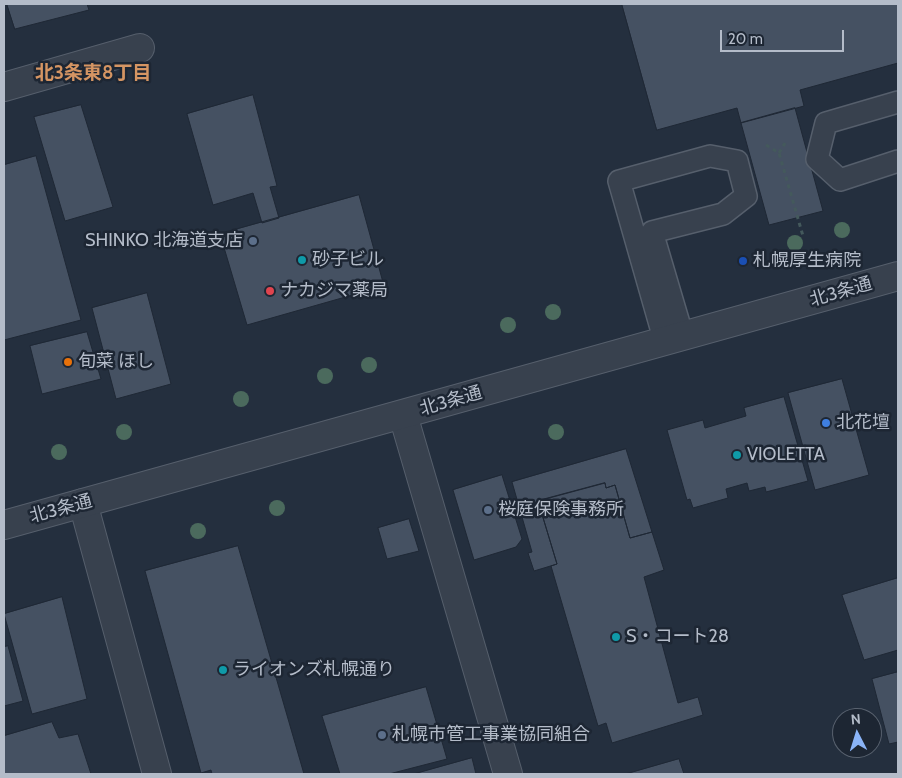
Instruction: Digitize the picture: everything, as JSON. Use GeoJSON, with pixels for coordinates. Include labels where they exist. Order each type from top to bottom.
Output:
{"type":"FeatureCollection","features":[{"type":"Feature","properties":{"kind":"street"},"geometry":{"type":"LineString","coordinates":[[4,86],[140,48]]}},
{"type":"Feature","properties":{"kind":"street","name":"北3条通"},"geometry":{"type":"LineString","coordinates":[[4,525],[898,276]]}},
{"type":"Feature","properties":{"kind":"street"},"geometry":{"type":"LineString","coordinates":[[403,415],[508,774]]}},
{"type":"Feature","properties":{"kind":"street"},"geometry":{"type":"LineString","coordinates":[[83,503],[157,774]]}},
{"type":"Feature","properties":{"kind":"lane"},"geometry":{"type":"LineString","coordinates":[[898,102],[826,123],[817,159],[840,180],[898,161]]}},
{"type":"Feature","properties":{"kind":"lane"},"geometry":{"type":"LineString","coordinates":[[710,156],[737,161],[746,196],[723,214],[652,232],[674,339],[619,181],[710,156]]}},
{"type":"Feature","properties":{"kind":"building"},"geometry":{"type":"Polygon","coordinates":[[[7,4],[87,4],[89,10],[15,29],[7,4]]]}},
{"type":"Feature","properties":{"kind":"building"},"geometry":{"type":"Polygon","coordinates":[[[622,4],[898,4],[898,63],[800,90],[804,106],[741,123],[737,108],[657,130],[622,4]]]}},
{"type":"Feature","properties":{"kind":"building"},"geometry":{"type":"Polygon","coordinates":[[[253,95],[277,186],[270,187],[279,218],[262,223],[253,193],[213,205],[187,114],[253,95]]]}},
{"type":"Feature","properties":{"kind":"building"},"geometry":{"type":"Polygon","coordinates":[[[81,105],[113,207],[65,221],[34,117],[81,105]]]}},
{"type":"Feature","properties":{"kind":"building"},"geometry":{"type":"Polygon","coordinates":[[[795,108],[823,211],[769,225],[741,123],[795,108]]]}},
{"type":"Feature","properties":{"kind":"building"},"geometry":{"type":"Polygon","coordinates":[[[36,156],[81,320],[4,340],[4,165],[36,156]]]}},
{"type":"Feature","properties":{"kind":"building","name":"砂子ビル"},"geometry":{"type":"Polygon","coordinates":[[[359,195],[384,286],[247,325],[220,234],[359,195]]]}},
{"type":"Feature","properties":{"kind":"building"},"geometry":{"type":"Polygon","coordinates":[[[147,293],[171,384],[116,399],[92,308],[147,293]]]}},
{"type":"Feature","properties":{"kind":"building"},"geometry":{"type":"Polygon","coordinates":[[[87,332],[101,379],[42,394],[30,346],[87,332]]]}},
{"type":"Feature","properties":{"kind":"building"},"geometry":{"type":"Polygon","coordinates":[[[842,379],[869,475],[815,490],[788,393],[842,379]]]}},
{"type":"Feature","properties":{"kind":"building","name":"VIOLETTA"},"geometry":{"type":"Polygon","coordinates":[[[784,397],[808,481],[766,492],[765,487],[749,491],[747,483],[726,489],[728,498],[693,508],[690,499],[687,500],[667,430],[703,420],[705,428],[746,416],[744,408],[784,397]]]}},
{"type":"Feature","properties":{"kind":"building"},"geometry":{"type":"Polygon","coordinates":[[[626,449],[652,532],[630,538],[615,485],[606,488],[605,483],[538,501],[557,564],[534,571],[528,553],[532,552],[512,482],[626,449]]]}},
{"type":"Feature","properties":{"kind":"building"},"geometry":{"type":"Polygon","coordinates":[[[502,475],[522,539],[516,547],[474,560],[453,490],[502,475]]]}},
{"type":"Feature","properties":{"kind":"building","name":"S・コート28"},"geometry":{"type":"Polygon","coordinates":[[[605,483],[606,488],[615,485],[630,538],[652,532],[664,570],[644,577],[678,703],[698,697],[703,715],[612,743],[606,723],[598,726],[551,566],[557,564],[538,501],[605,483]]]}},
{"type":"Feature","properties":{"kind":"building"},"geometry":{"type":"Polygon","coordinates":[[[409,519],[419,551],[387,559],[378,528],[409,519]]]}},
{"type":"Feature","properties":{"kind":"building","name":"ライオンズ札幌通り"},"geometry":{"type":"Polygon","coordinates":[[[238,546],[304,774],[212,774],[211,770],[201,773],[145,571],[238,546]]]}},
{"type":"Feature","properties":{"kind":"building"},"geometry":{"type":"Polygon","coordinates":[[[898,578],[898,650],[864,660],[842,595],[898,578]]]}},
{"type":"Feature","properties":{"kind":"building"},"geometry":{"type":"Polygon","coordinates":[[[62,597],[87,699],[32,714],[4,614],[62,597]]]}},
{"type":"Feature","properties":{"kind":"building"},"geometry":{"type":"Polygon","coordinates":[[[8,646],[23,701],[4,706],[4,647],[8,646]]]}},
{"type":"Feature","properties":{"kind":"building"},"geometry":{"type":"Polygon","coordinates":[[[898,672],[898,742],[889,744],[882,717],[882,708],[880,708],[872,679],[898,672]]]}},
{"type":"Feature","properties":{"kind":"building"},"geometry":{"type":"Polygon","coordinates":[[[426,687],[447,759],[389,774],[340,774],[322,716],[426,687]]]}},
{"type":"Feature","properties":{"kind":"building"},"geometry":{"type":"Polygon","coordinates":[[[52,722],[59,738],[78,734],[91,774],[4,774],[4,736],[52,722]]]}},
{"type":"Feature","properties":{"kind":"building"},"geometry":{"type":"Polygon","coordinates":[[[472,758],[476,774],[414,774],[472,758]]]}},
{"type":"Feature","properties":{"kind":"building"},"geometry":{"type":"Polygon","coordinates":[[[679,759],[684,774],[626,774],[679,759]]]}},
{"type":"Feature","properties":{"kind":"place","name":"SHINKO 北海道支店"},"geometry":{"type":"Point","coordinates":[253,241]}},
{"type":"Feature","properties":{"kind":"place","name":"砂子ビル"},"geometry":{"type":"Point","coordinates":[302,260]}},
{"type":"Feature","properties":{"kind":"place","name":"札幌厚生病院"},"geometry":{"type":"Point","coordinates":[743,261]}},
{"type":"Feature","properties":{"kind":"place","name":"ナカジマ薬局"},"geometry":{"type":"Point","coordinates":[270,291]}},
{"type":"Feature","properties":{"kind":"place","name":"旬菜 ほし"},"geometry":{"type":"Point","coordinates":[68,362]}},
{"type":"Feature","properties":{"kind":"place","name":"北花壇"},"geometry":{"type":"Point","coordinates":[826,423]}},
{"type":"Feature","properties":{"kind":"place","name":"VIOLETTA"},"geometry":{"type":"Point","coordinates":[737,455]}},
{"type":"Feature","properties":{"kind":"place","name":"桜庭保険事務所"},"geometry":{"type":"Point","coordinates":[488,510]}},
{"type":"Feature","properties":{"kind":"place","name":"S・コート28"},"geometry":{"type":"Point","coordinates":[616,637]}},
{"type":"Feature","properties":{"kind":"place","name":"ライオンズ札幌通り"},"geometry":{"type":"Point","coordinates":[223,670]}},
{"type":"Feature","properties":{"kind":"place","name":"札幌市管工事業協同組合"},"geometry":{"type":"Point","coordinates":[382,735]}},
{"type":"Feature","properties":{"kind":"district","name":"北3条東8丁目"},"geometry":{"type":"Point","coordinates":[93,73]}}]}
